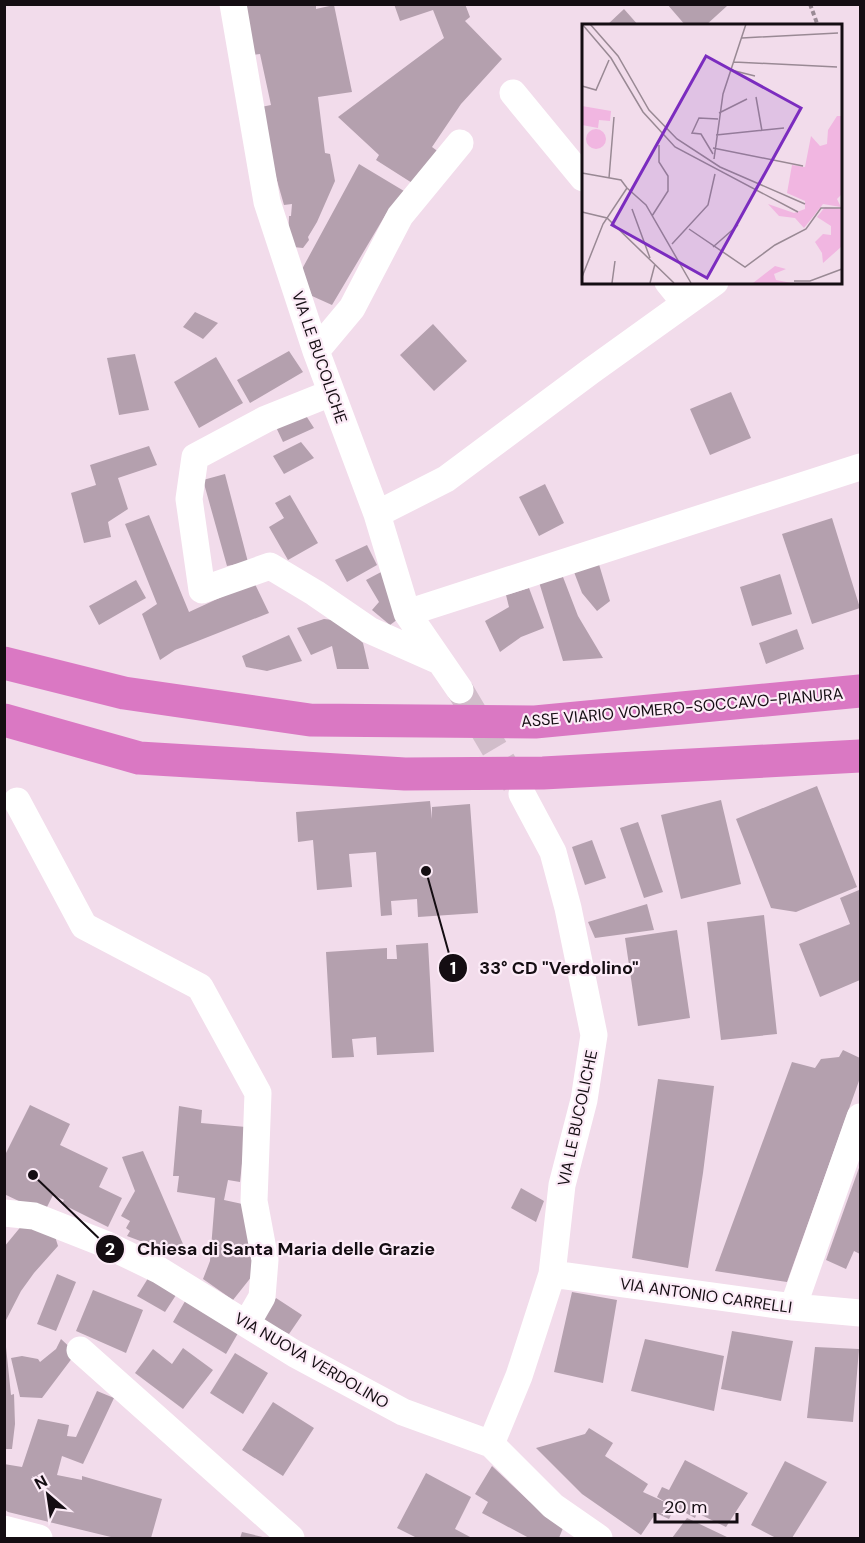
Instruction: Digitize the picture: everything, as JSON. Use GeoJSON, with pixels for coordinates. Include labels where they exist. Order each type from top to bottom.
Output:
{"type":"FeatureCollection","features":[{"type":"Feature","properties":{"kind":"highway","name":"ASSE VIARIO VOMERO-SOCCAVO-PIANURA"},"geometry":{"type":"LineString","coordinates":[[4,663],[124,693],[310,720],[535,722],[861,691]]}},
{"type":"Feature","properties":{"kind":"highway"},"geometry":{"type":"LineString","coordinates":[[4,720],[140,758],[405,774],[543,773],[861,756]]}},
{"type":"Feature","properties":{"kind":"street","name":"VIA LE BUCOLICHE"},"geometry":{"type":"LineString","coordinates":[[233,4],[267,202],[316,351],[377,514],[407,613],[460,690]]}},
{"type":"Feature","properties":{"kind":"street"},"geometry":{"type":"LineString","coordinates":[[513,93],[582,177]]}},
{"type":"Feature","properties":{"kind":"street"},"geometry":{"type":"LineString","coordinates":[[316,351],[352,308],[400,216],[460,144]]}},
{"type":"Feature","properties":{"kind":"street"},"geometry":{"type":"LineString","coordinates":[[670,284],[685,303]]}},
{"type":"Feature","properties":{"kind":"street"},"geometry":{"type":"LineString","coordinates":[[377,514],[446,480],[712,284]]}},
{"type":"Feature","properties":{"kind":"street"},"geometry":{"type":"LineString","coordinates":[[332,393],[267,419],[195,457],[189,499],[202,590],[270,566],[369,630],[440,662]]}},
{"type":"Feature","properties":{"kind":"street"},"geometry":{"type":"LineString","coordinates":[[407,613],[861,467]]}},
{"type":"Feature","properties":{"kind":"street","name":"VIA LE BUCOLICHE"},"geometry":{"type":"LineString","coordinates":[[491,1444],[519,1376],[552,1274],[562,1185],[584,1100],[594,1035],[568,908],[553,852],[522,794]]}},
{"type":"Feature","properties":{"kind":"street"},"geometry":{"type":"LineString","coordinates":[[17,801],[84,926],[200,987],[258,1093],[254,1201],[266,1260],[262,1297],[247,1323]]}},
{"type":"Feature","properties":{"kind":"street"},"geometry":{"type":"LineString","coordinates":[[793,1307],[861,1117]]}},
{"type":"Feature","properties":{"kind":"street","name":"VIA NUOVA VERDOLINO"},"geometry":{"type":"LineString","coordinates":[[4,1213],[34,1216],[105,1244],[159,1270],[295,1354],[403,1412],[491,1444],[553,1506],[599,1539]]}},
{"type":"Feature","properties":{"kind":"street","name":"VIA ANTONIO CARRELLI"},"geometry":{"type":"LineString","coordinates":[[552,1274],[793,1307],[861,1313]]}},
{"type":"Feature","properties":{"kind":"street"},"geometry":{"type":"LineString","coordinates":[[80,1350],[291,1539]]}},
{"type":"Feature","properties":{"kind":"street"},"geometry":{"type":"LineString","coordinates":[[4,1529],[39,1539]]}},
{"type":"Feature","properties":{"kind":"path"},"geometry":{"type":"LineString","coordinates":[[810,4],[817,24]]}},
{"type":"Feature","properties":{"kind":"building"},"geometry":{"type":"Polygon","coordinates":[[[244,4],[316,4],[316,9],[334,5],[352,92],[318,97],[325,153],[330,154],[335,181],[308,237],[309,240],[303,248],[293,247],[288,241],[292,204],[284,205],[270,156],[261,107],[271,105],[260,54],[252,55],[244,4]]]}},
{"type":"Feature","properties":{"kind":"building"},"geometry":{"type":"Polygon","coordinates":[[[394,4],[465,4],[470,17],[465,21],[502,59],[461,104],[432,147],[440,153],[420,188],[376,160],[379,155],[338,117],[444,38],[433,10],[400,21],[394,4]]]}},
{"type":"Feature","properties":{"kind":"building"},"geometry":{"type":"Polygon","coordinates":[[[667,4],[726,4],[727,6],[707,24],[684,24],[667,4]]]}},
{"type":"Feature","properties":{"kind":"building"},"geometry":{"type":"Polygon","coordinates":[[[624,9],[637,24],[608,24],[624,9]]]}},
{"type":"Feature","properties":{"kind":"building"},"geometry":{"type":"Polygon","coordinates":[[[359,164],[404,191],[386,214],[332,305],[312,296],[301,271],[359,164]]]}},
{"type":"Feature","properties":{"kind":"building"},"geometry":{"type":"Polygon","coordinates":[[[195,312],[218,323],[203,339],[183,327],[195,312]]]}},
{"type":"Feature","properties":{"kind":"building"},"geometry":{"type":"Polygon","coordinates":[[[433,324],[467,361],[434,391],[400,355],[433,324]]]}},
{"type":"Feature","properties":{"kind":"building"},"geometry":{"type":"Polygon","coordinates":[[[289,351],[303,372],[250,403],[237,380],[289,351]]]}},
{"type":"Feature","properties":{"kind":"building"},"geometry":{"type":"Polygon","coordinates":[[[135,354],[149,410],[119,415],[107,358],[135,354]]]}},
{"type":"Feature","properties":{"kind":"building"},"geometry":{"type":"Polygon","coordinates":[[[216,357],[243,403],[199,428],[174,382],[216,357]]]}},
{"type":"Feature","properties":{"kind":"building"},"geometry":{"type":"Polygon","coordinates":[[[731,392],[751,438],[710,455],[690,409],[731,392]]]}},
{"type":"Feature","properties":{"kind":"building"},"geometry":{"type":"Polygon","coordinates":[[[303,411],[314,428],[283,442],[275,425],[303,411]]]}},
{"type":"Feature","properties":{"kind":"building"},"geometry":{"type":"Polygon","coordinates":[[[301,442],[314,458],[284,474],[273,456],[301,442]]]}},
{"type":"Feature","properties":{"kind":"building"},"geometry":{"type":"Polygon","coordinates":[[[149,446],[157,465],[118,478],[128,509],[108,522],[111,537],[84,543],[71,493],[96,485],[90,465],[149,446]]]}},
{"type":"Feature","properties":{"kind":"building"},"geometry":{"type":"Polygon","coordinates":[[[225,474],[248,562],[227,566],[203,480],[225,474]]]}},
{"type":"Feature","properties":{"kind":"building"},"geometry":{"type":"Polygon","coordinates":[[[545,484],[564,523],[539,536],[519,497],[545,484]]]}},
{"type":"Feature","properties":{"kind":"building"},"geometry":{"type":"Polygon","coordinates":[[[290,495],[318,543],[288,560],[269,527],[284,518],[275,503],[290,495]]]}},
{"type":"Feature","properties":{"kind":"building"},"geometry":{"type":"Polygon","coordinates":[[[149,515],[189,612],[254,582],[269,613],[175,650],[160,660],[142,614],[157,604],[125,524],[149,515]]]}},
{"type":"Feature","properties":{"kind":"building"},"geometry":{"type":"Polygon","coordinates":[[[832,518],[860,608],[812,624],[782,534],[832,518]]]}},
{"type":"Feature","properties":{"kind":"building"},"geometry":{"type":"Polygon","coordinates":[[[367,545],[377,565],[347,582],[335,560],[367,545]]]}},
{"type":"Feature","properties":{"kind":"building"},"geometry":{"type":"Polygon","coordinates":[[[598,561],[610,601],[597,611],[582,593],[574,572],[598,561]]]}},
{"type":"Feature","properties":{"kind":"building"},"geometry":{"type":"Polygon","coordinates":[[[383,571],[398,619],[390,625],[372,610],[379,602],[366,580],[383,571]]]}},
{"type":"Feature","properties":{"kind":"building"},"geometry":{"type":"Polygon","coordinates":[[[780,574],[792,614],[752,626],[740,587],[780,574]]]}},
{"type":"Feature","properties":{"kind":"building"},"geometry":{"type":"Polygon","coordinates":[[[563,577],[578,616],[603,658],[563,661],[539,582],[563,577]]]}},
{"type":"Feature","properties":{"kind":"building"},"geometry":{"type":"Polygon","coordinates":[[[136,580],[146,598],[99,625],[89,606],[136,580]]]}},
{"type":"Feature","properties":{"kind":"building"},"geometry":{"type":"Polygon","coordinates":[[[529,588],[544,628],[521,637],[500,652],[485,621],[509,607],[506,595],[529,588]]]}},
{"type":"Feature","properties":{"kind":"building"},"geometry":{"type":"Polygon","coordinates":[[[324,619],[342,621],[363,643],[369,669],[337,669],[332,646],[311,655],[297,628],[324,619]]]}},
{"type":"Feature","properties":{"kind":"building"},"geometry":{"type":"Polygon","coordinates":[[[797,629],[804,649],[766,664],[759,643],[797,629]]]}},
{"type":"Feature","properties":{"kind":"building"},"geometry":{"type":"Polygon","coordinates":[[[289,635],[302,661],[267,671],[246,667],[242,656],[289,635]]]}},
{"type":"Feature","properties":{"kind":"building"},"geometry":{"type":"Polygon","coordinates":[[[817,786],[857,887],[796,912],[771,908],[736,819],[817,786]]]}},
{"type":"Feature","properties":{"kind":"building"},"geometry":{"type":"Polygon","coordinates":[[[721,800],[741,884],[681,899],[661,815],[721,800]]]}},
{"type":"Feature","properties":{"kind":"building"},"geometry":{"type":"Polygon","coordinates":[[[430,801],[432,819],[432,807],[470,804],[478,913],[418,917],[417,899],[391,901],[392,915],[381,916],[376,852],[349,854],[352,887],[317,890],[313,840],[298,842],[296,812],[430,801]]]}},
{"type":"Feature","properties":{"kind":"building"},"geometry":{"type":"Polygon","coordinates":[[[638,822],[663,892],[644,898],[620,828],[638,822]]]}},
{"type":"Feature","properties":{"kind":"building"},"geometry":{"type":"Polygon","coordinates":[[[592,840],[606,878],[585,885],[572,847],[592,840]]]}},
{"type":"Feature","properties":{"kind":"building"},"geometry":{"type":"Polygon","coordinates":[[[859,890],[860,980],[820,997],[799,944],[850,924],[840,898],[859,890]]]}},
{"type":"Feature","properties":{"kind":"building"},"geometry":{"type":"Polygon","coordinates":[[[647,904],[654,930],[595,938],[588,922],[647,904]]]}},
{"type":"Feature","properties":{"kind":"building"},"geometry":{"type":"Polygon","coordinates":[[[764,915],[777,1034],[721,1040],[707,922],[764,915]]]}},
{"type":"Feature","properties":{"kind":"building"},"geometry":{"type":"Polygon","coordinates":[[[677,930],[690,1018],[638,1026],[625,938],[677,930]]]}},
{"type":"Feature","properties":{"kind":"building"},"geometry":{"type":"Polygon","coordinates":[[[428,943],[434,1052],[377,1055],[376,1037],[352,1039],[354,1057],[332,1058],[326,952],[387,948],[387,959],[397,959],[396,945],[428,943]]]}},
{"type":"Feature","properties":{"kind":"building"},"geometry":{"type":"Polygon","coordinates":[[[843,1050],[860,1058],[860,1078],[787,1282],[715,1271],[792,1062],[815,1068],[821,1059],[839,1057],[843,1050]]]}},
{"type":"Feature","properties":{"kind":"building"},"geometry":{"type":"Polygon","coordinates":[[[658,1079],[714,1086],[688,1268],[632,1258],[658,1079]]]}},
{"type":"Feature","properties":{"kind":"building"},"geometry":{"type":"Polygon","coordinates":[[[30,1105],[70,1124],[60,1145],[108,1168],[99,1187],[122,1198],[108,1227],[62,1204],[64,1200],[53,1195],[44,1213],[4,1194],[4,1157],[30,1105]]]}},
{"type":"Feature","properties":{"kind":"building"},"geometry":{"type":"Polygon","coordinates":[[[179,1106],[202,1110],[201,1123],[246,1127],[240,1182],[228,1180],[224,1200],[247,1205],[256,1271],[233,1300],[203,1279],[210,1261],[215,1198],[177,1192],[179,1176],[173,1176],[179,1106]]]}},
{"type":"Feature","properties":{"kind":"building"},"geometry":{"type":"Polygon","coordinates":[[[143,1151],[183,1244],[158,1251],[159,1259],[139,1249],[143,1242],[127,1236],[130,1231],[126,1228],[130,1221],[121,1216],[135,1191],[122,1157],[143,1151]]]}},
{"type":"Feature","properties":{"kind":"building"},"geometry":{"type":"Polygon","coordinates":[[[860,1165],[860,1254],[854,1251],[846,1269],[826,1260],[860,1165]]]}},
{"type":"Feature","properties":{"kind":"building"},"geometry":{"type":"Polygon","coordinates":[[[521,1188],[544,1201],[536,1222],[511,1208],[521,1188]]]}},
{"type":"Feature","properties":{"kind":"building"},"geometry":{"type":"Polygon","coordinates":[[[23,1224],[53,1230],[58,1246],[21,1291],[4,1324],[4,1247],[23,1224]]]}},
{"type":"Feature","properties":{"kind":"building"},"geometry":{"type":"Polygon","coordinates":[[[57,1274],[76,1282],[56,1331],[37,1324],[57,1274]]]}},
{"type":"Feature","properties":{"kind":"building"},"geometry":{"type":"Polygon","coordinates":[[[150,1275],[178,1292],[165,1312],[137,1296],[150,1275]]]}},
{"type":"Feature","properties":{"kind":"building"},"geometry":{"type":"Polygon","coordinates":[[[93,1290],[143,1310],[126,1353],[76,1331],[93,1290]]]}},
{"type":"Feature","properties":{"kind":"building"},"geometry":{"type":"Polygon","coordinates":[[[572,1292],[617,1300],[603,1383],[554,1372],[572,1292]]]}},
{"type":"Feature","properties":{"kind":"building"},"geometry":{"type":"Polygon","coordinates":[[[188,1296],[241,1328],[226,1354],[173,1322],[188,1296]]]}},
{"type":"Feature","properties":{"kind":"building"},"geometry":{"type":"Polygon","coordinates":[[[276,1298],[302,1315],[289,1334],[261,1320],[276,1298]]]}},
{"type":"Feature","properties":{"kind":"building"},"geometry":{"type":"Polygon","coordinates":[[[732,1331],[793,1341],[781,1401],[721,1389],[732,1331]]]}},
{"type":"Feature","properties":{"kind":"building"},"geometry":{"type":"Polygon","coordinates":[[[61,1339],[76,1353],[42,1398],[20,1397],[11,1358],[22,1356],[38,1359],[40,1362],[56,1349],[61,1339]]]}},
{"type":"Feature","properties":{"kind":"building"},"geometry":{"type":"Polygon","coordinates":[[[645,1339],[724,1356],[714,1411],[631,1391],[645,1339]]]}},
{"type":"Feature","properties":{"kind":"building"},"geometry":{"type":"Polygon","coordinates":[[[4,1347],[6,1347],[11,1395],[14,1394],[15,1424],[12,1449],[4,1449],[4,1347]]]}},
{"type":"Feature","properties":{"kind":"building"},"geometry":{"type":"Polygon","coordinates":[[[815,1347],[859,1349],[853,1422],[807,1418],[815,1347]]]}},
{"type":"Feature","properties":{"kind":"building"},"geometry":{"type":"Polygon","coordinates":[[[183,1348],[213,1370],[183,1409],[135,1373],[153,1349],[172,1364],[183,1348]]]}},
{"type":"Feature","properties":{"kind":"building"},"geometry":{"type":"Polygon","coordinates":[[[235,1353],[268,1373],[243,1414],[210,1393],[235,1353]]]}},
{"type":"Feature","properties":{"kind":"building"},"geometry":{"type":"Polygon","coordinates":[[[97,1391],[114,1398],[83,1464],[62,1456],[57,1475],[82,1480],[82,1476],[162,1499],[151,1538],[115,1538],[8,1512],[4,1509],[4,1464],[22,1467],[38,1419],[69,1425],[67,1436],[76,1437],[97,1391]]]}},
{"type":"Feature","properties":{"kind":"building"},"geometry":{"type":"Polygon","coordinates":[[[273,1402],[314,1428],[283,1476],[242,1450],[273,1402]]]}},
{"type":"Feature","properties":{"kind":"building"},"geometry":{"type":"Polygon","coordinates":[[[589,1428],[613,1443],[605,1456],[648,1484],[643,1492],[667,1503],[657,1497],[662,1487],[669,1490],[685,1460],[748,1493],[726,1527],[697,1513],[695,1518],[675,1507],[669,1519],[656,1513],[641,1535],[582,1494],[536,1448],[585,1434],[589,1428]]]}},
{"type":"Feature","properties":{"kind":"building"},"geometry":{"type":"Polygon","coordinates":[[[785,1461],[827,1482],[792,1538],[776,1538],[751,1525],[785,1461]]]}},
{"type":"Feature","properties":{"kind":"building"},"geometry":{"type":"Polygon","coordinates":[[[492,1466],[529,1501],[563,1528],[559,1538],[529,1538],[482,1513],[488,1502],[475,1494],[492,1466]]]}},
{"type":"Feature","properties":{"kind":"building"},"geometry":{"type":"Polygon","coordinates":[[[426,1473],[471,1497],[455,1529],[472,1538],[417,1538],[397,1528],[426,1473]]]}},
{"type":"Feature","properties":{"kind":"building"},"geometry":{"type":"Polygon","coordinates":[[[687,1518],[729,1538],[672,1538],[687,1518]]]}},
{"type":"Feature","properties":{"kind":"building"},"geometry":{"type":"Polygon","coordinates":[[[242,1532],[267,1538],[240,1538],[242,1532]]]}},
{"type":"Feature","properties":{"kind":"tunnel"},"geometry":{"type":"LineString","coordinates":[[460,690],[518,788]]}},
{"type":"Feature","properties":{"kind":"place","name":"33° CD \"Verdolino\""},"geometry":{"type":"Point","coordinates":[426,871]}},
{"type":"Feature","properties":{"kind":"place","name":"Chiesa di Santa Maria delle Grazie"},"geometry":{"type":"Point","coordinates":[33,1175]}}]}
